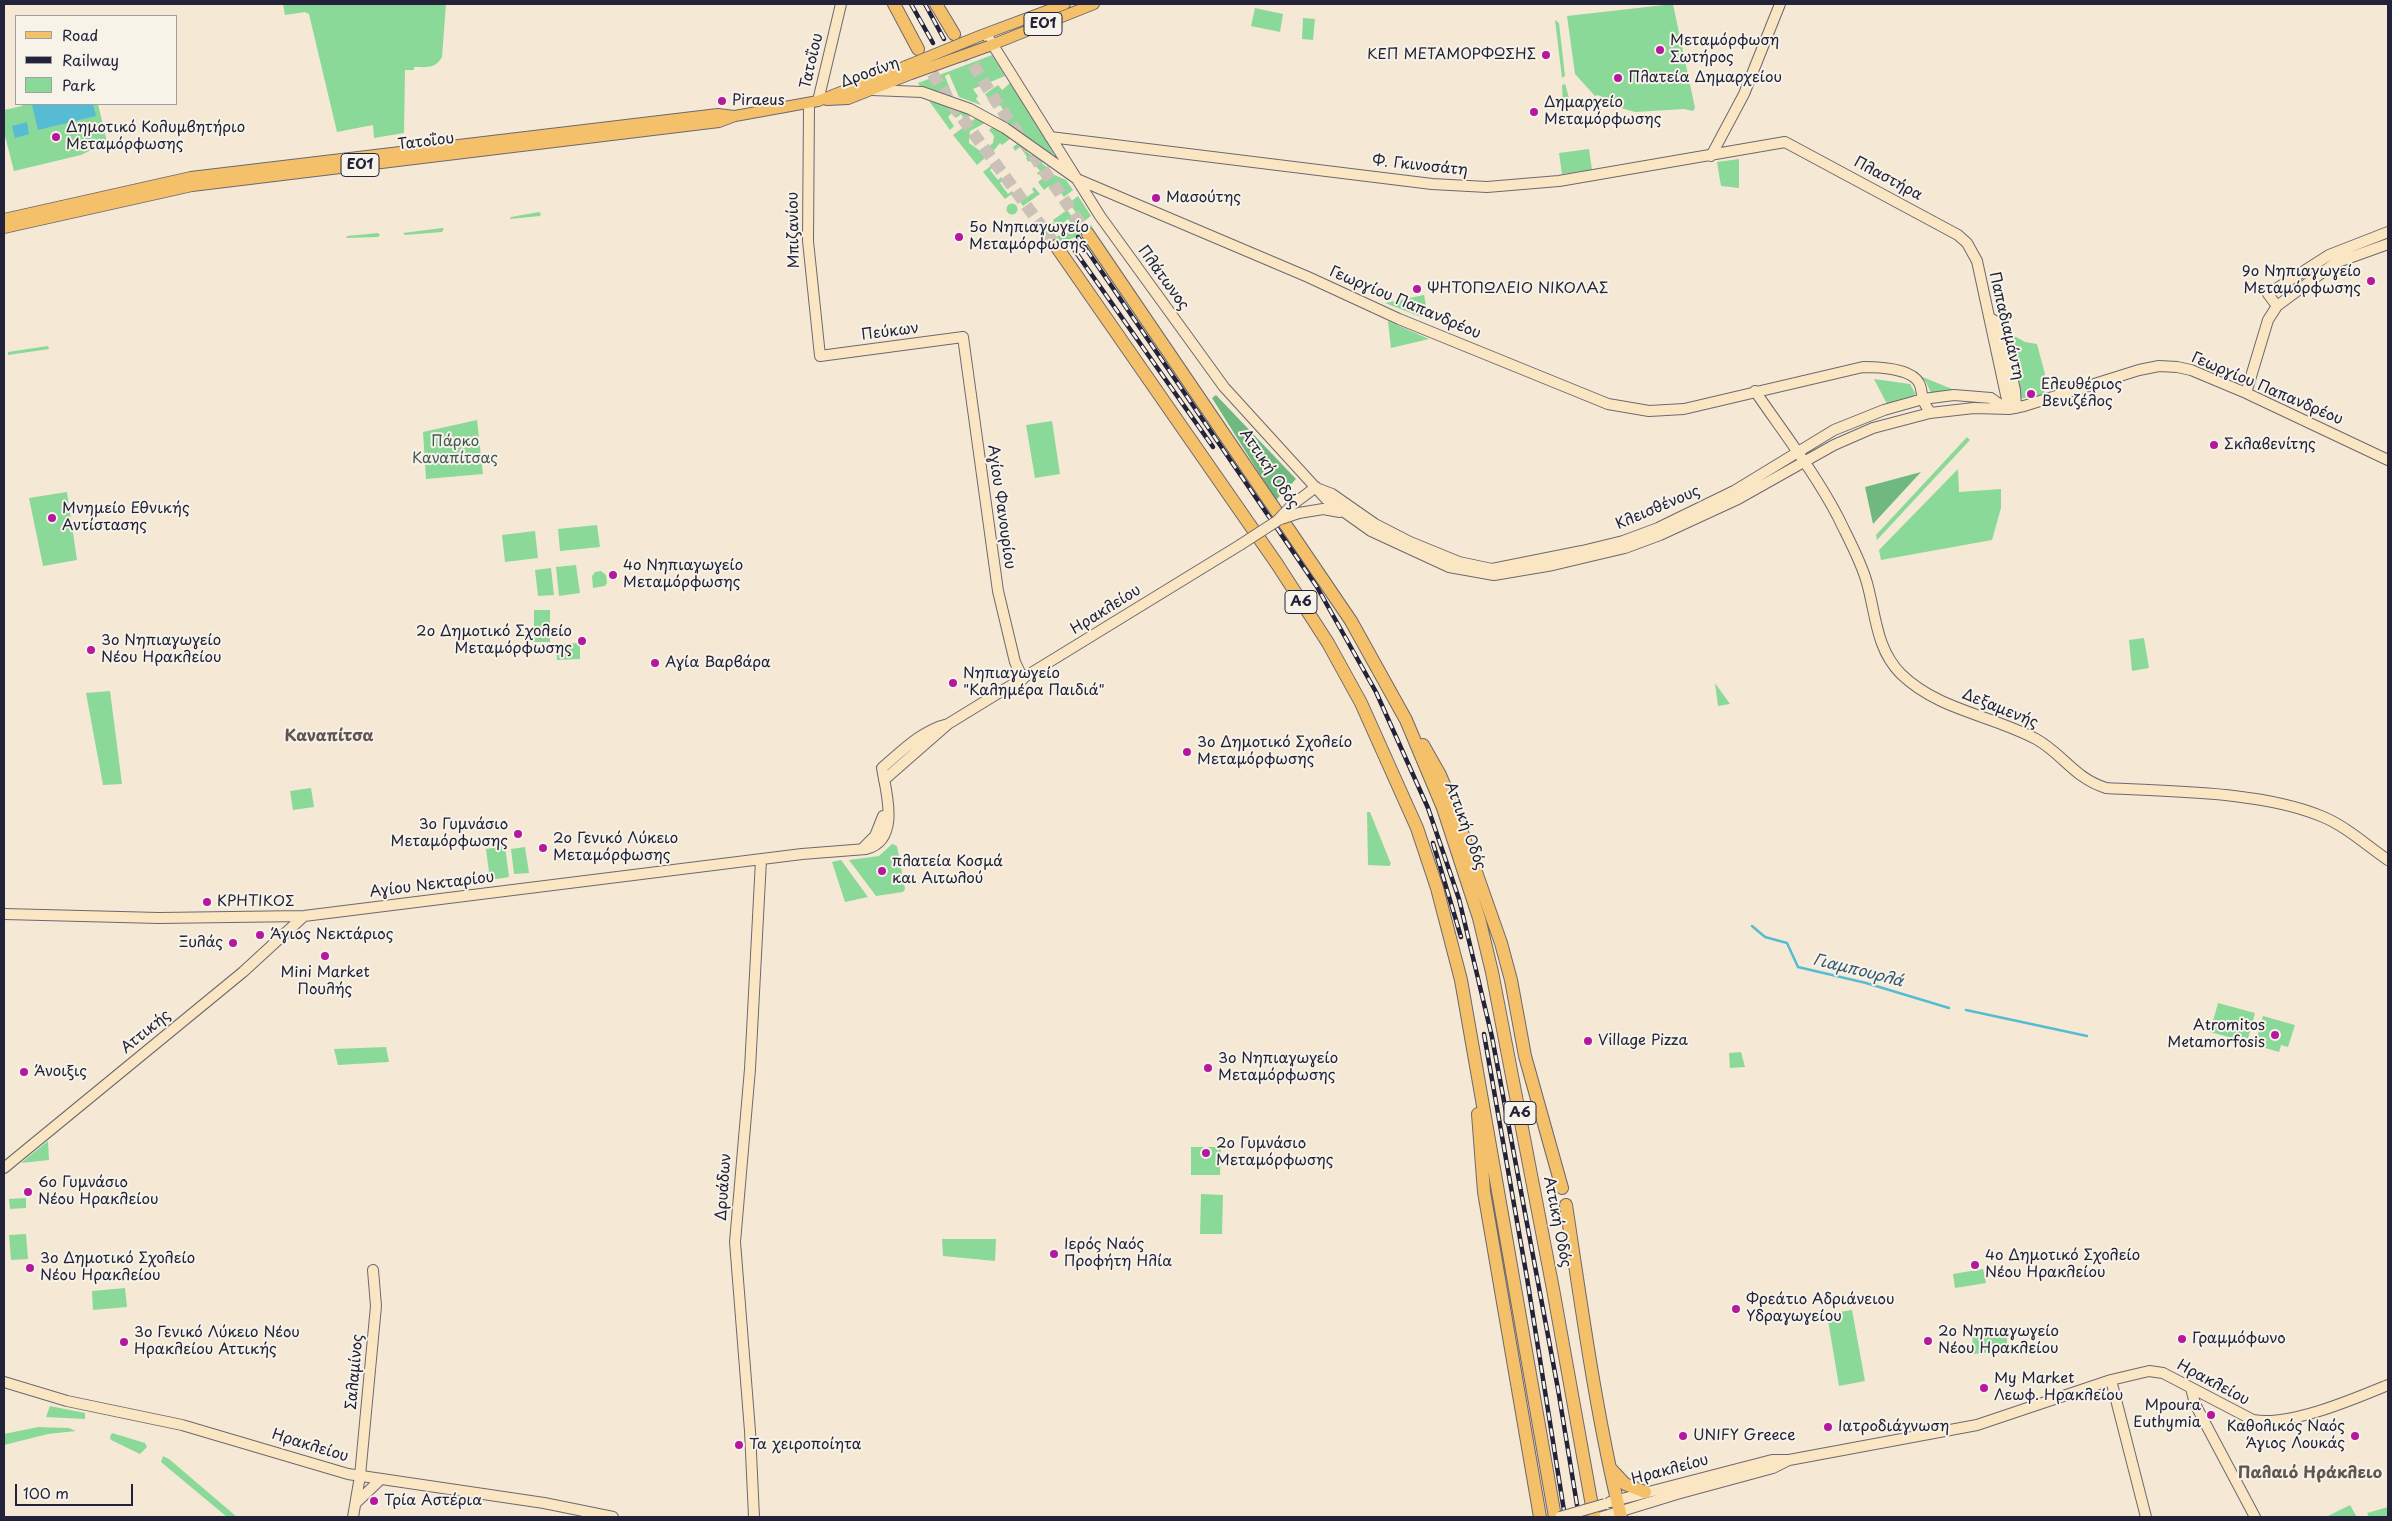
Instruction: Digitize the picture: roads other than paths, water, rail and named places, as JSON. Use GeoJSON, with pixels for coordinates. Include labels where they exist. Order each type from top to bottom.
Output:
{"type":"FeatureCollection","features":[{"type":"Feature","properties":{"kind":"highway"},"geometry":{"type":"LineString","coordinates":[[894,4],[918,50]]}},
{"type":"Feature","properties":{"kind":"highway"},"geometry":{"type":"LineString","coordinates":[[936,4],[954,34],[943,4]]}},
{"type":"Feature","properties":{"kind":"highway","name":"Αττική Οδός"},"geometry":{"type":"LineString","coordinates":[[1088,234],[1346,613],[1375,661],[1406,720],[1443,808],[1463,863],[1486,945],[1601,1517]]}},
{"type":"Feature","properties":{"kind":"highway","name":"Α6"},"geometry":{"type":"LineString","coordinates":[[1056,246],[1278,564],[1328,643],[1361,703],[1391,766],[1416,828],[1436,888],[1461,980],[1555,1517]]}},
{"type":"Feature","properties":{"kind":"highway"},"geometry":{"type":"LineString","coordinates":[[1406,720],[1428,752],[1440,775],[1501,943],[1511,980],[1525,1056],[1562,1188]]}},
{"type":"Feature","properties":{"kind":"highway"},"geometry":{"type":"LineString","coordinates":[[1461,980],[1469,1059],[1476,1098],[1484,1192],[1540,1517]]}},
{"type":"Feature","properties":{"kind":"highway"},"geometry":{"type":"LineString","coordinates":[[1566,1205],[1587,1350],[1615,1508]]}},
{"type":"Feature","properties":{"kind":"highway"},"geometry":{"type":"LineString","coordinates":[[1608,1464],[1612,1472],[1625,1484],[1645,1492]]}},
{"type":"Feature","properties":{"kind":"main road","name":"Δροσίνη"},"geometry":{"type":"LineString","coordinates":[[813,102],[848,99],[872,90],[908,70],[984,34],[1065,4]]}},
{"type":"Feature","properties":{"kind":"main road","name":"Δροσίνη"},"geometry":{"type":"LineString","coordinates":[[813,102],[908,70],[991,45],[1094,4]]}},
{"type":"Feature","properties":{"kind":"main road","name":"Τατοΐου"},"geometry":{"type":"LineString","coordinates":[[4,228],[192,186],[719,122],[735,116],[813,102]]}},
{"type":"Feature","properties":{"kind":"main road","name":"Τατοΐου"},"geometry":{"type":"LineString","coordinates":[[4,218],[191,177],[718,114],[735,116]]}},
{"type":"Feature","properties":{"kind":"street","name":"Τατοΐου"},"geometry":{"type":"LineString","coordinates":[[813,102],[841,4]]}},
{"type":"Feature","properties":{"kind":"street"},"geometry":{"type":"LineString","coordinates":[[1711,156],[1744,94],[1780,4]]}},
{"type":"Feature","properties":{"kind":"street","name":"Πλάτωνος"},"geometry":{"type":"LineString","coordinates":[[984,34],[1110,230],[1224,387],[1326,500],[1347,514]]}},
{"type":"Feature","properties":{"kind":"street","name":"Γεωργίου Παπανδρέου"},"geometry":{"type":"LineString","coordinates":[[872,90],[922,92],[970,109],[1005,128],[1077,179],[1308,277],[1408,322],[1608,404],[1630,410],[1666,411],[1684,409],[1863,367],[1876,367],[1896,370],[1914,378],[1920,384],[1923,399],[1930,413]]}},
{"type":"Feature","properties":{"kind":"street","name":"Μπιζανίου"},"geometry":{"type":"LineString","coordinates":[[813,102],[808,241],[820,356]]}},
{"type":"Feature","properties":{"kind":"street","name":"Φ. Γκινοσάτη"},"geometry":{"type":"LineString","coordinates":[[1050,137],[1432,184],[1487,187],[1566,180],[1785,142]]}},
{"type":"Feature","properties":{"kind":"street","name":"Πλαστήρα"},"geometry":{"type":"LineString","coordinates":[[1785,142],[1954,233],[1964,239],[1972,250]]}},
{"type":"Feature","properties":{"kind":"street"},"geometry":{"type":"LineString","coordinates":[[2278,306],[2268,294],[2329,255],[2388,232]]}},
{"type":"Feature","properties":{"kind":"street"},"geometry":{"type":"LineString","coordinates":[[2246,393],[2268,320],[2278,306],[2335,263],[2388,244]]}},
{"type":"Feature","properties":{"kind":"street","name":"Παπαδιαμάντη"},"geometry":{"type":"LineString","coordinates":[[1972,250],[1990,318],[2010,408]]}},
{"type":"Feature","properties":{"kind":"street","name":"Παπαδιαμάντη"},"geometry":{"type":"LineString","coordinates":[[1990,318],[2000,324],[2015,390],[2010,408]]}},
{"type":"Feature","properties":{"kind":"street","name":"Πεύκων"},"geometry":{"type":"LineString","coordinates":[[820,356],[963,338]]}},
{"type":"Feature","properties":{"kind":"street","name":"Αγίου Φανουρίου"},"geometry":{"type":"LineString","coordinates":[[963,338],[998,591],[1015,662],[1023,679]]}},
{"type":"Feature","properties":{"kind":"street","name":"Γεωργίου Παπανδρέου"},"geometry":{"type":"LineString","coordinates":[[2010,408],[2039,402],[2139,370],[2159,366],[2191,370],[2246,393],[2388,460]]}},
{"type":"Feature","properties":{"kind":"street","name":"Δεξαμενής"},"geometry":{"type":"LineString","coordinates":[[1755,391],[1798,452],[1837,516],[1866,582],[1880,642],[1888,659],[1900,673],[1917,687],[1963,712],[2014,729],[2036,739],[2052,750],[2083,778],[2094,784],[2106,788],[2227,796],[2301,809],[2322,816],[2343,828],[2388,860]]}},
{"type":"Feature","properties":{"kind":"street","name":"Κλεισθένους"},"geometry":{"type":"LineString","coordinates":[[1316,487],[1332,494],[1375,524],[1410,542],[1459,562],[1492,569],[1555,558],[1623,541],[1658,528],[1736,495],[1798,452],[1834,430],[1884,410],[1923,399],[1954,395],[1991,398],[2010,408]]}},
{"type":"Feature","properties":{"kind":"street","name":"Κλεισθένους"},"geometry":{"type":"LineString","coordinates":[[1347,514],[1371,530],[1436,562],[1463,571],[1494,575],[1553,566],[1625,548],[1660,535],[1850,437],[1895,421],[1930,413],[1974,408],[2010,408]]}},
{"type":"Feature","properties":{"kind":"street"},"geometry":{"type":"LineString","coordinates":[[1296,509],[1316,487]]}},
{"type":"Feature","properties":{"kind":"street"},"geometry":{"type":"LineString","coordinates":[[1296,509],[1323,509],[1347,514]]}},
{"type":"Feature","properties":{"kind":"street","name":"Ηρακλείου"},"geometry":{"type":"LineString","coordinates":[[885,784],[948,724],[1296,509]]}},
{"type":"Feature","properties":{"kind":"street","name":"Ηρακλείου"},"geometry":{"type":"LineString","coordinates":[[885,784],[882,768],[926,733],[937,726],[948,724]]}},
{"type":"Feature","properties":{"kind":"street","name":"Αγίου Νεκταρίου"},"geometry":{"type":"LineString","coordinates":[[4,914],[159,918],[304,916],[761,860],[861,850],[884,824],[889,811],[885,784]]}},
{"type":"Feature","properties":{"kind":"street","name":"Δρυάδων"},"geometry":{"type":"LineString","coordinates":[[754,1517],[750,1431],[735,1242],[750,1069],[761,860]]}},
{"type":"Feature","properties":{"kind":"street","name":"Αττικής"},"geometry":{"type":"LineString","coordinates":[[4,1168],[243,972],[304,916]]}},
{"type":"Feature","properties":{"kind":"street","name":"Σαλαμίνος"},"geometry":{"type":"LineString","coordinates":[[353,1517],[360,1476],[376,1306],[373,1270]]}},
{"type":"Feature","properties":{"kind":"street","name":"Ηρακλείου"},"geometry":{"type":"LineString","coordinates":[[1601,1517],[1645,1492],[1772,1460],[1789,1460],[1991,1421],[2111,1380],[2156,1371],[2253,1420],[2265,1422],[2281,1420],[2328,1407],[2388,1385]]}},
{"type":"Feature","properties":{"kind":"street"},"geometry":{"type":"LineString","coordinates":[[2111,1380],[2146,1517]]}},
{"type":"Feature","properties":{"kind":"street","name":"Ηρακλείου"},"geometry":{"type":"LineString","coordinates":[[4,1382],[67,1401],[182,1425],[360,1476],[544,1503],[613,1517]]}},
{"type":"Feature","properties":{"kind":"street"},"geometry":{"type":"LineString","coordinates":[[2191,1388],[2194,1404],[2255,1517]]}},
{"type":"Feature","properties":{"kind":"street","name":"Ηρακλείου"},"geometry":{"type":"LineString","coordinates":[[1560,1517],[1615,1508],[1773,1468],[1789,1460]]}},
{"type":"Feature","properties":{"kind":"street"},"geometry":{"type":"LineString","coordinates":[[355,1504],[371,1486],[380,1480]]}},
{"type":"Feature","properties":{"kind":"water"},"geometry":{"type":"Polygon","coordinates":[[[32,105],[93,105],[96,116],[38,130],[32,105]]]}},
{"type":"Feature","properties":{"kind":"water"},"geometry":{"type":"Polygon","coordinates":[[[27,122],[29,134],[15,138],[12,126],[27,122]]]}},
{"type":"Feature","properties":{"kind":"waterway","name":"Γιαμπουρλά"},"geometry":{"type":"LineString","coordinates":[[1752,926],[1765,937],[1787,943],[1798,967],[1866,983],[1949,1008]]}},
{"type":"Feature","properties":{"kind":"waterway","name":"Γιαμπουρλά"},"geometry":{"type":"LineString","coordinates":[[1966,1010],[2087,1036]]}},
{"type":"Feature","properties":{"kind":"tunnel"},"geometry":{"type":"LineString","coordinates":[[954,34],[997,103],[1088,234]]}},
{"type":"Feature","properties":{"kind":"tunnel"},"geometry":{"type":"LineString","coordinates":[[923,58],[949,100],[1056,246]]}},
{"type":"Feature","properties":{"kind":"railway"},"geometry":{"type":"LineString","coordinates":[[911,4],[933,43]]}},
{"type":"Feature","properties":{"kind":"railway"},"geometry":{"type":"LineString","coordinates":[[925,4],[944,39]]}},
{"type":"Feature","properties":{"kind":"railway"},"geometry":{"type":"LineString","coordinates":[[1078,237],[1317,587],[1376,692],[1428,808],[1459,899],[1492,1037],[1558,1389],[1579,1517]]}},
{"type":"Feature","properties":{"kind":"railway"},"geometry":{"type":"LineString","coordinates":[[1068,241],[1213,447]]}},
{"type":"Feature","properties":{"kind":"railway"},"geometry":{"type":"LineString","coordinates":[[1433,843],[1461,937]]}},
{"type":"Feature","properties":{"kind":"railway"},"geometry":{"type":"LineString","coordinates":[[1484,1034],[1527,1278],[1565,1517]]}},
{"type":"Feature","properties":{"kind":"place","name":"Μεταμόρφωση Σωτήρος"},"geometry":{"type":"Point","coordinates":[1660,50]}},
{"type":"Feature","properties":{"kind":"place","name":"ΚΕΠ ΜΕΤΑΜΟΡΦΩΣΗΣ"},"geometry":{"type":"Point","coordinates":[1546,55]}},
{"type":"Feature","properties":{"kind":"place","name":"Πλατεία Δημαρχείου"},"geometry":{"type":"Point","coordinates":[1618,78]}},
{"type":"Feature","properties":{"kind":"place","name":"Piraeus"},"geometry":{"type":"Point","coordinates":[722,101]}},
{"type":"Feature","properties":{"kind":"place","name":"Δημαρχείο Μεταμόρφωσης"},"geometry":{"type":"Point","coordinates":[1534,112]}},
{"type":"Feature","properties":{"kind":"place","name":"Δημοτικό Κολυμβητήριο Μεταμόρφωσης"},"geometry":{"type":"Point","coordinates":[56,137]}},
{"type":"Feature","properties":{"kind":"place","name":"Μασούτης"},"geometry":{"type":"Point","coordinates":[1156,198]}},
{"type":"Feature","properties":{"kind":"place","name":"5ο Νηπιαγωγείο Μεταμόρφωσης"},"geometry":{"type":"Point","coordinates":[959,237]}},
{"type":"Feature","properties":{"kind":"place","name":"9ο Νηπιαγωγείο Μεταμόρφωσης"},"geometry":{"type":"Point","coordinates":[2371,281]}},
{"type":"Feature","properties":{"kind":"place","name":"ΨΗΤΟΠΩΛΕΊΟ ΝΙΚΟΛΑΣ"},"geometry":{"type":"Point","coordinates":[1417,289]}},
{"type":"Feature","properties":{"kind":"place","name":"Ελευθέριος Βενιζέλος"},"geometry":{"type":"Point","coordinates":[2031,394]}},
{"type":"Feature","properties":{"kind":"place","name":"Σκλαβενίτης"},"geometry":{"type":"Point","coordinates":[2214,445]}},
{"type":"Feature","properties":{"kind":"place","name":"Μνημείο Εθνικής Αντίστασης"},"geometry":{"type":"Point","coordinates":[52,518]}},
{"type":"Feature","properties":{"kind":"place","name":"4ο Νηπιαγωγείο Μεταμόρφωσης"},"geometry":{"type":"Point","coordinates":[613,575]}},
{"type":"Feature","properties":{"kind":"place","name":"2ο Δημοτικό Σχολείο Μεταμόρφωσης"},"geometry":{"type":"Point","coordinates":[582,641]}},
{"type":"Feature","properties":{"kind":"place","name":"3ο Νηπιαγωγείο Νέου Ηρακλείου"},"geometry":{"type":"Point","coordinates":[91,650]}},
{"type":"Feature","properties":{"kind":"place","name":"Αγία Βαρβάρα"},"geometry":{"type":"Point","coordinates":[655,663]}},
{"type":"Feature","properties":{"kind":"place","name":"Νηπιαγωγείο \"Καλημέρα Παιδιά\""},"geometry":{"type":"Point","coordinates":[953,683]}},
{"type":"Feature","properties":{"kind":"place","name":"3ο Δημοτικό Σχολείο Μεταμόρφωσης"},"geometry":{"type":"Point","coordinates":[1187,752]}},
{"type":"Feature","properties":{"kind":"place","name":"3ο Γυμνάσιο Μεταμόρφωσης"},"geometry":{"type":"Point","coordinates":[518,834]}},
{"type":"Feature","properties":{"kind":"place","name":"2ο Γενικό Λύκειο Μεταμόρφωσης"},"geometry":{"type":"Point","coordinates":[543,848]}},
{"type":"Feature","properties":{"kind":"place","name":"πλατεία Κοσμά και Αιτωλού"},"geometry":{"type":"Point","coordinates":[882,871]}},
{"type":"Feature","properties":{"kind":"place","name":"ΚΡΗΤΙΚΟΣ"},"geometry":{"type":"Point","coordinates":[207,902]}},
{"type":"Feature","properties":{"kind":"place","name":"Άγιος Νεκτάριος"},"geometry":{"type":"Point","coordinates":[260,935]}},
{"type":"Feature","properties":{"kind":"place","name":"Ξυλάς"},"geometry":{"type":"Point","coordinates":[233,943]}},
{"type":"Feature","properties":{"kind":"place","name":"Mini Market Πουλής"},"geometry":{"type":"Point","coordinates":[325,956]}},
{"type":"Feature","properties":{"kind":"place","name":"Atromitos Metamorfosis"},"geometry":{"type":"Point","coordinates":[2275,1035]}},
{"type":"Feature","properties":{"kind":"place","name":"Village Pizza"},"geometry":{"type":"Point","coordinates":[1588,1041]}},
{"type":"Feature","properties":{"kind":"place","name":"3ο Νηπιαγωγείο Μεταμόρφωσης"},"geometry":{"type":"Point","coordinates":[1208,1068]}},
{"type":"Feature","properties":{"kind":"place","name":"Άνοιξις"},"geometry":{"type":"Point","coordinates":[24,1072]}},
{"type":"Feature","properties":{"kind":"place","name":"2ο Γυμνάσιο Μεταμόρφωσης"},"geometry":{"type":"Point","coordinates":[1206,1153]}},
{"type":"Feature","properties":{"kind":"place","name":"6ο Γυμνάσιο Νέου Ηρακλείου"},"geometry":{"type":"Point","coordinates":[28,1192]}},
{"type":"Feature","properties":{"kind":"place","name":"Ιερός Ναός Προφήτη Ηλία"},"geometry":{"type":"Point","coordinates":[1054,1254]}},
{"type":"Feature","properties":{"kind":"place","name":"4ο Δημοτικό Σχολείο Νέου Ηρακλείου"},"geometry":{"type":"Point","coordinates":[1975,1265]}},
{"type":"Feature","properties":{"kind":"place","name":"3ο Δημοτικό Σχολείο Νέου Ηρακλείου"},"geometry":{"type":"Point","coordinates":[30,1268]}},
{"type":"Feature","properties":{"kind":"place","name":"Φρεάτιο Αδριάνειου Υδραγωγείου"},"geometry":{"type":"Point","coordinates":[1736,1309]}},
{"type":"Feature","properties":{"kind":"place","name":"Γραμμόφωνο"},"geometry":{"type":"Point","coordinates":[2182,1339]}},
{"type":"Feature","properties":{"kind":"place","name":"2ο Νηπιαγωγείο Νέου Ηρακλείου"},"geometry":{"type":"Point","coordinates":[1928,1341]}},
{"type":"Feature","properties":{"kind":"place","name":"3ο Γενικό Λύκειο Νέου Ηρακλείου Αττικής"},"geometry":{"type":"Point","coordinates":[124,1342]}},
{"type":"Feature","properties":{"kind":"place","name":"My Market Λεωφ. Ηρακλείου"},"geometry":{"type":"Point","coordinates":[1984,1388]}},
{"type":"Feature","properties":{"kind":"place","name":"Mpoura Euthymia"},"geometry":{"type":"Point","coordinates":[2211,1415]}},
{"type":"Feature","properties":{"kind":"place","name":"Ιατροδιάγνωση"},"geometry":{"type":"Point","coordinates":[1828,1427]}},
{"type":"Feature","properties":{"kind":"place","name":"UNIFY Greece"},"geometry":{"type":"Point","coordinates":[1683,1436]}},
{"type":"Feature","properties":{"kind":"place","name":"Καθολικός Ναός Άγιος Λουκάς"},"geometry":{"type":"Point","coordinates":[2355,1436]}},
{"type":"Feature","properties":{"kind":"place","name":"Τα χειροποίητα"},"geometry":{"type":"Point","coordinates":[739,1445]}},
{"type":"Feature","properties":{"kind":"place","name":"Τρία Αστέρια"},"geometry":{"type":"Point","coordinates":[374,1501]}},
{"type":"Feature","properties":{"kind":"district","name":"Καναπίτσα"},"geometry":{"type":"Point","coordinates":[329,737]}},
{"type":"Feature","properties":{"kind":"district","name":"Παλαιό Ηράκλειο"},"geometry":{"type":"Point","coordinates":[2310,1474]}},
{"type":"Feature","properties":{"kind":"park label","name":"Πάρκο Καναπίτσας"},"geometry":{"type":"Point","coordinates":[455,450]}}]}
